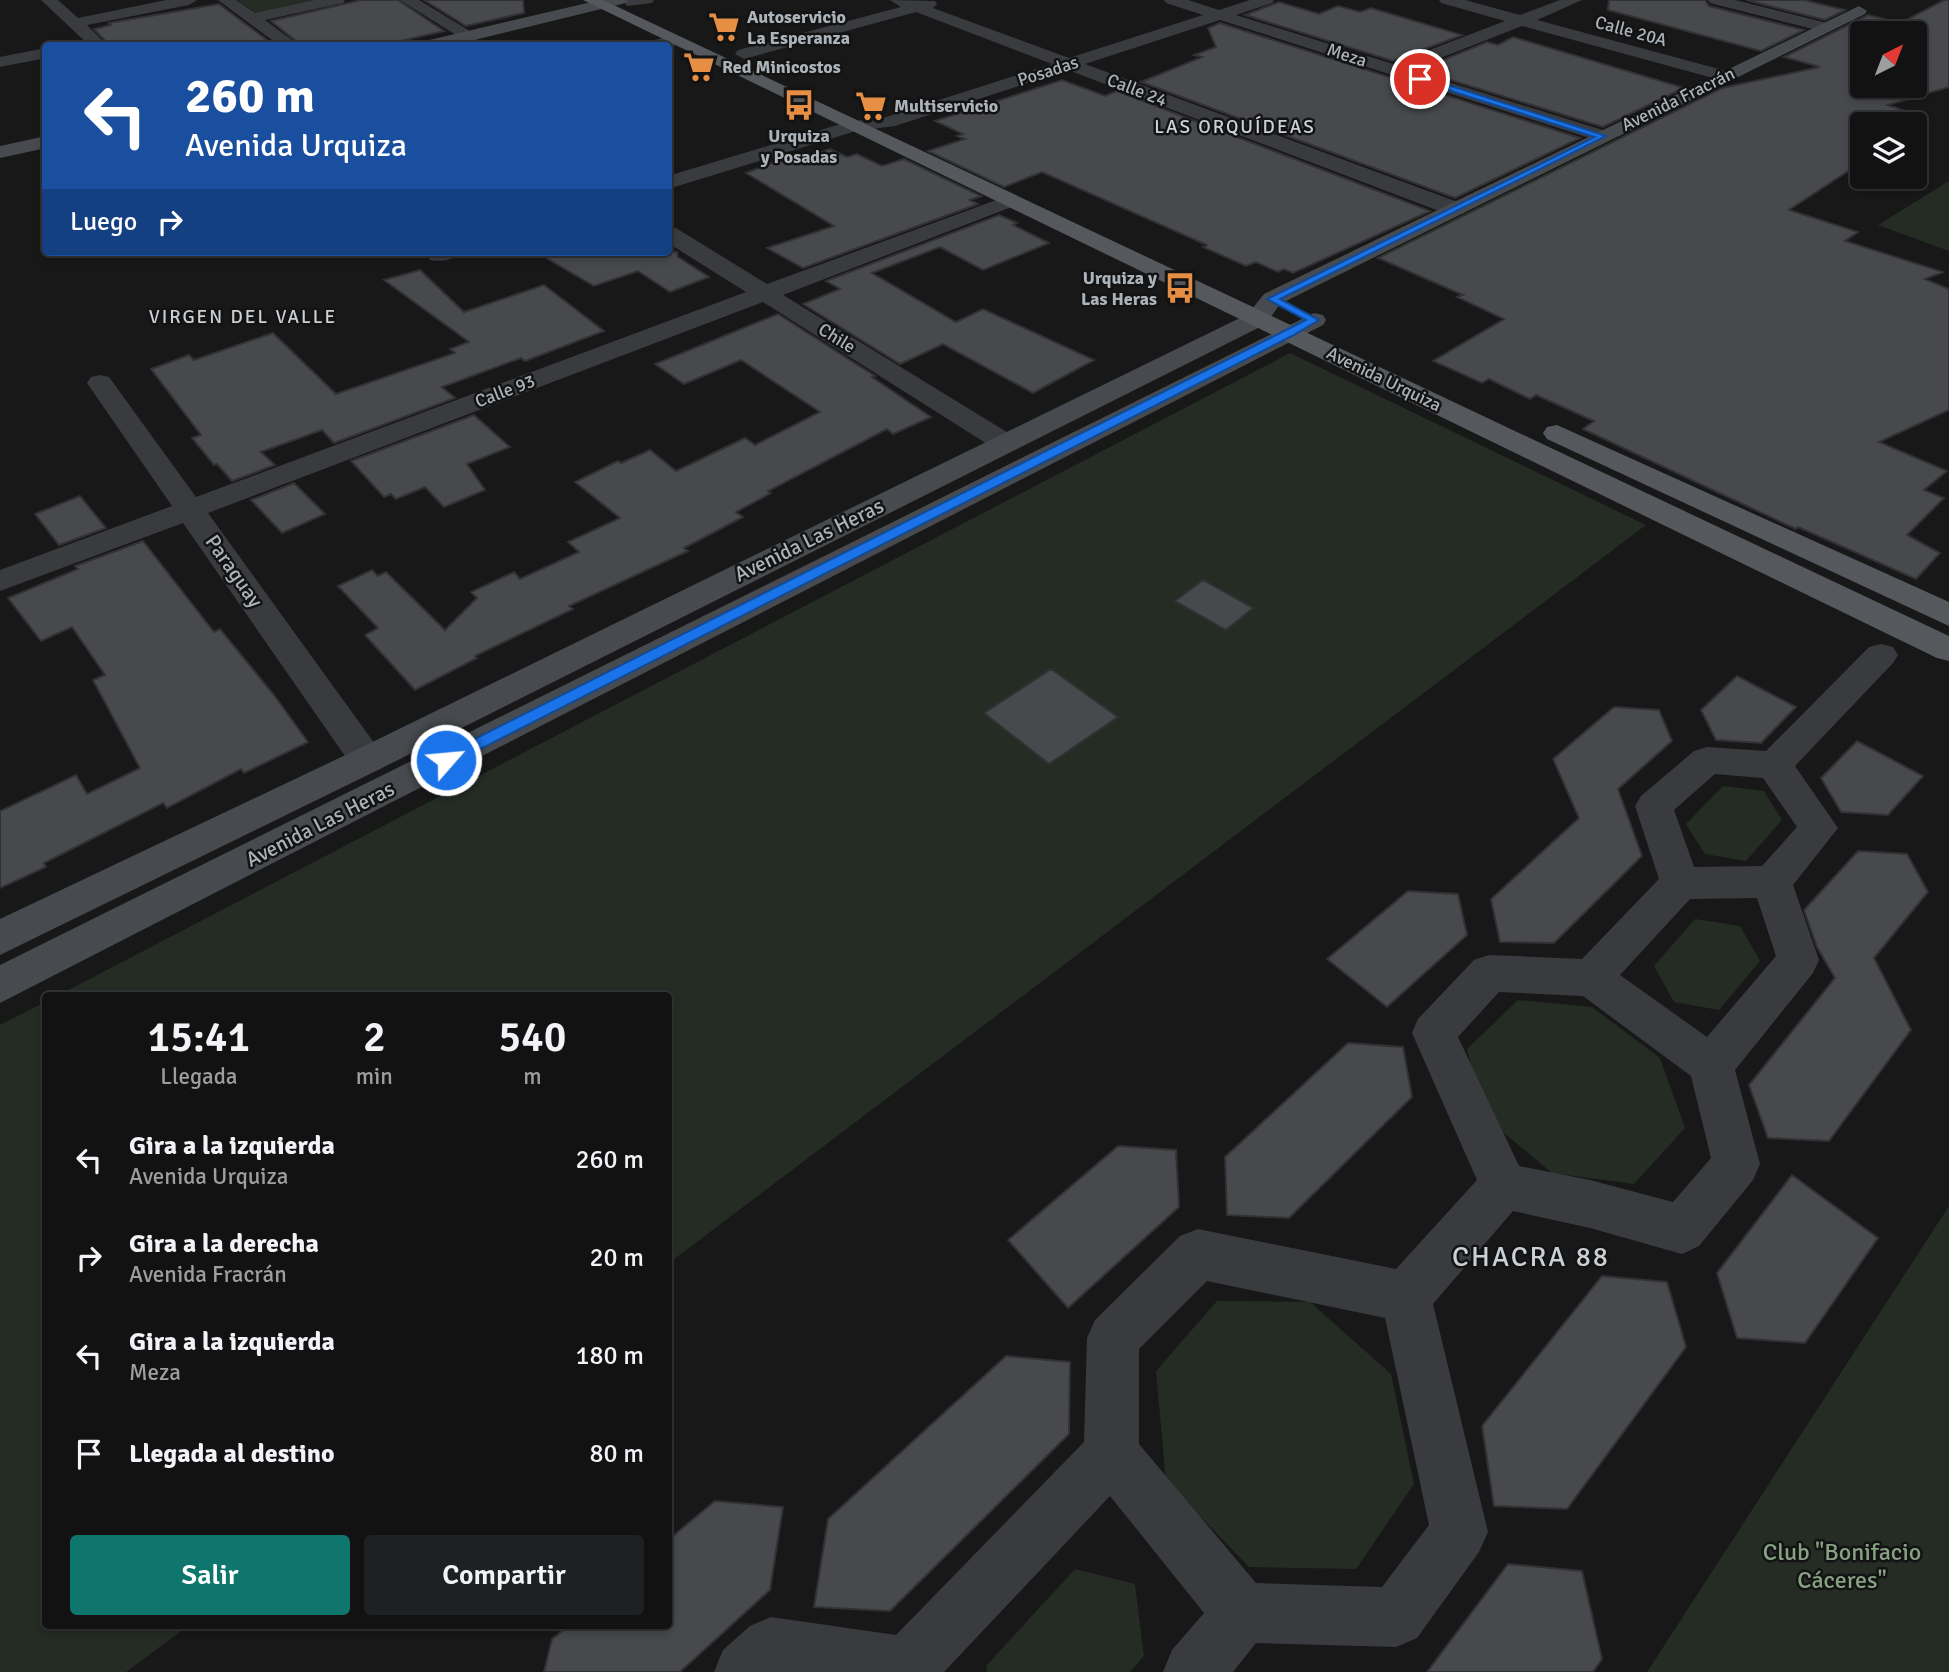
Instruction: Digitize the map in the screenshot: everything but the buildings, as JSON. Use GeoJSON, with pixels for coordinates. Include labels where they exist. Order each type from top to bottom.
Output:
{"type":"FeatureCollection","features":[{"type":"Feature","properties":{"kind":"main road"},"geometry":{"type":"LineString","coordinates":[[464,41],[618,2],[744,54],[1210,271]]}},
{"type":"Feature","properties":{"kind":"main road","name":"Avenida Urquiza"},"geometry":{"type":"LineString","coordinates":[[618,2],[663,42]]}},
{"type":"Feature","properties":{"kind":"main road","name":"Avenida Fracrán"},"geometry":{"type":"LineString","coordinates":[[1259,302],[1859,11]]}},
{"type":"Feature","properties":{"kind":"main road","name":"Avenida Urquiza"},"geometry":{"type":"LineString","coordinates":[[672,46],[855,126],[1010,201],[1259,302],[1949,650]]}},
{"type":"Feature","properties":{"kind":"main road"},"geometry":{"type":"LineString","coordinates":[[0,143],[42,134]]}},
{"type":"Feature","properties":{"kind":"main road"},"geometry":{"type":"LineString","coordinates":[[0,152],[42,143]]}},
{"type":"Feature","properties":{"kind":"main road","name":"Avenida Las Heras"},"geometry":{"type":"LineString","coordinates":[[0,938],[367,760],[1005,443],[1259,302]]}},
{"type":"Feature","properties":{"kind":"main road","name":"Avenida Las Heras"},"geometry":{"type":"LineString","coordinates":[[0,985],[1313,328]]}},
{"type":"Feature","properties":{"kind":"main road"},"geometry":{"type":"LineString","coordinates":[[1535,423],[1949,615]]}},
{"type":"Feature","properties":{"kind":"street"},"geometry":{"type":"LineString","coordinates":[[49,0],[91,42]]}},
{"type":"Feature","properties":{"kind":"street"},"geometry":{"type":"LineString","coordinates":[[75,23],[189,0]]}},
{"type":"Feature","properties":{"kind":"street"},"geometry":{"type":"LineString","coordinates":[[226,0],[286,42]]}},
{"type":"Feature","properties":{"kind":"street"},"geometry":{"type":"LineString","coordinates":[[252,18],[337,0]]}},
{"type":"Feature","properties":{"kind":"street"},"geometry":{"type":"LineString","coordinates":[[408,0],[464,41]]}},
{"type":"Feature","properties":{"kind":"street","name":"Calle 24"},"geometry":{"type":"LineString","coordinates":[[898,0],[1455,209]]}},
{"type":"Feature","properties":{"kind":"street"},"geometry":{"type":"LineString","coordinates":[[744,54],[944,0]]}},
{"type":"Feature","properties":{"kind":"street","name":"Meza"},"geometry":{"type":"LineString","coordinates":[[1172,0],[1602,136]]}},
{"type":"Feature","properties":{"kind":"street","name":"Posadas"},"geometry":{"type":"LineString","coordinates":[[672,182],[855,126],[888,122],[1266,0]]}},
{"type":"Feature","properties":{"kind":"street","name":"Calle 20A"},"geometry":{"type":"LineString","coordinates":[[1447,0],[1724,76]]}},
{"type":"Feature","properties":{"kind":"street"},"geometry":{"type":"LineString","coordinates":[[1394,70],[1574,0]]}},
{"type":"Feature","properties":{"kind":"street"},"geometry":{"type":"LineString","coordinates":[[1716,0],[1825,27]]}},
{"type":"Feature","properties":{"kind":"street"},"geometry":{"type":"LineString","coordinates":[[0,62],[42,54]]}},
{"type":"Feature","properties":{"kind":"street","name":"Calle 93"},"geometry":{"type":"LineString","coordinates":[[0,581],[1010,201]]}},
{"type":"Feature","properties":{"kind":"street","name":"Chile"},"geometry":{"type":"LineString","coordinates":[[672,235],[1005,443]]}},
{"type":"Feature","properties":{"kind":"street","name":"Paraguay"},"geometry":{"type":"LineString","coordinates":[[100,383],[367,760]]}},
{"type":"Feature","properties":{"kind":"street"},"geometry":{"type":"LineString","coordinates":[[1774,765],[1881,654]]}},
{"type":"Feature","properties":{"kind":"street"},"geometry":{"type":"LineString","coordinates":[[1680,883],[1654,806],[1707,760],[1774,765]]}},
{"type":"Feature","properties":{"kind":"street"},"geometry":{"type":"LineString","coordinates":[[1591,978],[1680,883],[1772,882],[1819,828],[1774,765]]}},
{"type":"Feature","properties":{"kind":"street"},"geometry":{"type":"LineString","coordinates":[[1711,1065],[1798,960],[1772,882]]}},
{"type":"Feature","properties":{"kind":"street"},"geometry":{"type":"LineString","coordinates":[[1489,973],[1591,978],[1711,1065],[1735,1164],[1682,1229],[1590,1204],[1504,1186],[1434,1033],[1489,973]]}},
{"type":"Feature","properties":{"kind":"street"},"geometry":{"type":"LineString","coordinates":[[1406,1297],[1504,1186]]}},
{"type":"Feature","properties":{"kind":"street"},"geometry":{"type":"LineString","coordinates":[[1198,1254],[1406,1297],[1459,1532],[1396,1616],[1242,1613],[1111,1454],[1113,1338],[1198,1254]]}},
{"type":"Feature","properties":{"kind":"street"},"geometry":{"type":"LineString","coordinates":[[745,1672],[771,1647],[907,1670],[1111,1454]]}},
{"type":"Feature","properties":{"kind":"street"},"geometry":{"type":"LineString","coordinates":[[1194,1672],[1242,1613]]}},
{"type":"Feature","properties":{"kind":"green space"},"geometry":{"type":"Polygon","coordinates":[[[237,0],[324,0],[257,14],[237,0]]]}},
{"type":"Feature","properties":{"kind":"green space"},"geometry":{"type":"Polygon","coordinates":[[[1949,181],[1949,251],[1878,225],[1949,181]]]}},
{"type":"Feature","properties":{"kind":"green space"},"geometry":{"type":"Polygon","coordinates":[[[1290,353],[1646,525],[672,1261],[672,992],[65,992],[1290,353]]]}},
{"type":"Feature","properties":{"kind":"green space"},"geometry":{"type":"Polygon","coordinates":[[[1723,786],[1764,791],[1782,820],[1746,861],[1705,854],[1686,824],[1723,786]]]}},
{"type":"Feature","properties":{"kind":"green space"},"geometry":{"type":"Polygon","coordinates":[[[1695,919],[1740,926],[1760,961],[1719,1010],[1674,1002],[1654,966],[1695,919]]]}},
{"type":"Feature","properties":{"kind":"green space"},"geometry":{"type":"Polygon","coordinates":[[[1518,1000],[1592,1007],[1660,1058],[1685,1128],[1634,1184],[1552,1173],[1485,1117],[1467,1049],[1518,1000]]]}},
{"type":"Feature","properties":{"kind":"green space"},"geometry":{"type":"Polygon","coordinates":[[[42,1004],[42,1629],[184,1629],[126,1672],[0,1672],[0,1025],[42,1004]]]}},
{"type":"Feature","properties":{"kind":"green space","name":"Club \"Bonifacio Cáceres\""},"geometry":{"type":"Polygon","coordinates":[[[1949,1206],[1949,1672],[1647,1672],[1949,1206]]]}},
{"type":"Feature","properties":{"kind":"green space"},"geometry":{"type":"Polygon","coordinates":[[[1217,1301],[1310,1302],[1391,1374],[1414,1484],[1356,1569],[1249,1567],[1166,1481],[1156,1371],[1217,1301]]]}},
{"type":"Feature","properties":{"kind":"green space"},"geometry":{"type":"Polygon","coordinates":[[[1075,1569],[1135,1584],[1144,1656],[1130,1672],[987,1672],[986,1666],[1075,1569]]]}},
{"type":"Feature","properties":{"kind":"place","name":"Autoservicio La Esperanza"},"geometry":{"type":"Point","coordinates":[724,27]}},
{"type":"Feature","properties":{"kind":"place","name":"Red Minicostos"},"geometry":{"type":"Point","coordinates":[699,67]}},
{"type":"Feature","properties":{"kind":"place","name":"Urquiza y Posadas"},"geometry":{"type":"Point","coordinates":[799,105]}},
{"type":"Feature","properties":{"kind":"place","name":"Multiservicio"},"geometry":{"type":"Point","coordinates":[871,106]}},
{"type":"Feature","properties":{"kind":"place","name":"Urquiza y Las Heras"},"geometry":{"type":"Point","coordinates":[1180,288]}},
{"type":"Feature","properties":{"kind":"district","name":"LAS ORQUÍDEAS"},"geometry":{"type":"Point","coordinates":[1235,127]}},
{"type":"Feature","properties":{"kind":"district","name":"VIRGEN DEL VALLE"},"geometry":{"type":"Point","coordinates":[243,317]}},
{"type":"Feature","properties":{"kind":"district","name":"CHACRA 88"},"geometry":{"type":"Point","coordinates":[1531,1257]}},
{"type":"Feature","properties":{"kind":"route"},"geometry":{"type":"LineString","coordinates":[[446,760],[1314,320],[1272,299],[1602,136],[1420,79]]}}]}
